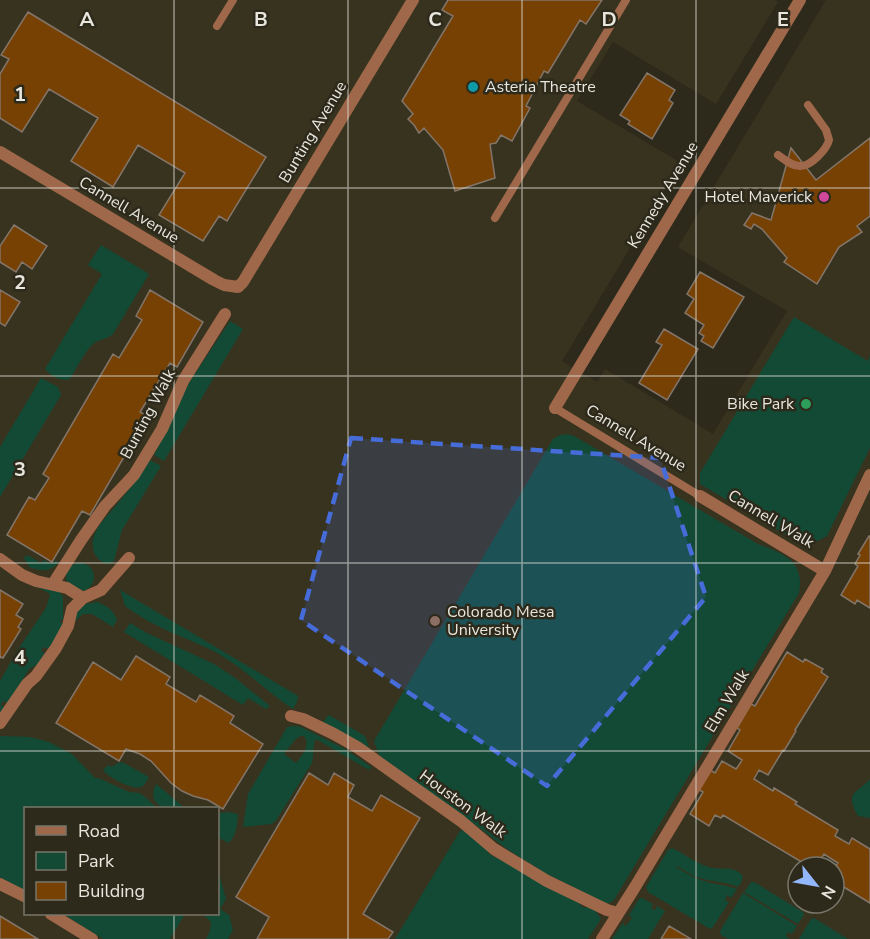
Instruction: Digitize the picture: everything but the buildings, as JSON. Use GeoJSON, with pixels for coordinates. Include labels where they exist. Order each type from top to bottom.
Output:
{"type":"FeatureCollection","features":[{"type":"Feature","properties":{"kind":"street","name":"Bunting Avenue"},"geometry":{"type":"LineString","coordinates":[[243,282],[412,0]]}},
{"type":"Feature","properties":{"kind":"street","name":"Kennedy Avenue"},"geometry":{"type":"LineString","coordinates":[[555,408],[800,0]]}},
{"type":"Feature","properties":{"kind":"street","name":"Cannell Avenue"},"geometry":{"type":"LineString","coordinates":[[0,152],[214,280],[231,287],[238,287],[243,282]]}},
{"type":"Feature","properties":{"kind":"street","name":"Bunting Walk"},"geometry":{"type":"LineString","coordinates":[[53,584],[105,506],[134,475],[162,429],[183,381],[225,314]]}},
{"type":"Feature","properties":{"kind":"street","name":"Elm Walk"},"geometry":{"type":"LineString","coordinates":[[602,939],[825,571],[870,475]]}},
{"type":"Feature","properties":{"kind":"street","name":"Cannell Walk"},"geometry":{"type":"LineString","coordinates":[[700,496],[825,571]]}},
{"type":"Feature","properties":{"kind":"street"},"geometry":{"type":"LineString","coordinates":[[0,723],[56,648],[68,626],[72,609],[83,598],[101,590],[129,558]]}},
{"type":"Feature","properties":{"kind":"street"},"geometry":{"type":"LineString","coordinates":[[0,559],[22,575],[36,581],[67,588],[83,598]]}},
{"type":"Feature","properties":{"kind":"street","name":"Houston Walk"},"geometry":{"type":"LineString","coordinates":[[291,716],[303,719],[357,747],[461,821],[494,849],[547,881],[618,913]]}},
{"type":"Feature","properties":{"kind":"street"},"geometry":{"type":"LineString","coordinates":[[0,884],[24,896]]}},
{"type":"Feature","properties":{"kind":"street"},"geometry":{"type":"LineString","coordinates":[[53,915],[92,939]]}},
{"type":"Feature","properties":{"kind":"lane"},"geometry":{"type":"LineString","coordinates":[[217,26],[233,0]]}},
{"type":"Feature","properties":{"kind":"lane"},"geometry":{"type":"LineString","coordinates":[[495,218],[626,0]]}},
{"type":"Feature","properties":{"kind":"lane"},"geometry":{"type":"LineString","coordinates":[[778,155],[796,166],[801,166],[806,165],[824,150],[829,140],[826,130],[808,105]]}},
{"type":"Feature","properties":{"kind":"lane","name":"Cannell Avenue"},"geometry":{"type":"LineString","coordinates":[[555,408],[700,496]]}},
{"type":"Feature","properties":{"kind":"highlighted area"},"geometry":{"type":"Polygon","coordinates":[[[351,438],[660,458],[706,597],[547,786],[301,620],[351,438]]]}},
{"type":"Feature","properties":{"kind":"shaded area","name":"Colorado Mesa University"},"geometry":{"type":"Polygon","coordinates":[[[0,0],[775,0],[778,2],[716,104],[613,42],[577,101],[681,163],[562,361],[597,382],[605,369],[713,434],[787,311],[678,247],[826,0],[870,0],[870,939],[0,939],[0,0]]]}},
{"type":"Feature","properties":{"kind":"green space"},"geometry":{"type":"Polygon","coordinates":[[[101,245],[149,274],[113,334],[92,345],[70,379],[60,379],[45,369],[102,274],[88,265],[101,245]]]}},
{"type":"Feature","properties":{"kind":"green space","name":"Bike Park"},"geometry":{"type":"Polygon","coordinates":[[[794,317],[868,361],[870,355],[870,448],[827,536],[810,543],[798,542],[700,484],[700,473],[794,317]]]}},
{"type":"Feature","properties":{"kind":"green space"},"geometry":{"type":"Polygon","coordinates":[[[230,321],[243,329],[164,461],[154,455],[185,389],[230,321]]]}},
{"type":"Feature","properties":{"kind":"green space"},"geometry":{"type":"Polygon","coordinates":[[[41,378],[58,387],[61,395],[0,497],[0,447],[41,378]]]}},
{"type":"Feature","properties":{"kind":"green space"},"geometry":{"type":"Polygon","coordinates":[[[567,434],[758,544],[784,555],[796,566],[800,582],[799,593],[616,897],[612,902],[607,903],[545,873],[401,776],[381,761],[374,741],[553,439],[567,434]]]}},
{"type":"Feature","properties":{"kind":"green space"},"geometry":{"type":"Polygon","coordinates":[[[150,460],[161,466],[122,530],[114,561],[104,563],[98,559],[93,550],[95,532],[150,460]]]}},
{"type":"Feature","properties":{"kind":"green space"},"geometry":{"type":"Polygon","coordinates":[[[25,556],[41,563],[44,560],[52,564],[54,561],[59,562],[45,570],[37,569],[29,567],[25,556]]]}},
{"type":"Feature","properties":{"kind":"green space"},"geometry":{"type":"Polygon","coordinates":[[[80,563],[90,567],[94,577],[90,587],[80,591],[70,587],[66,577],[70,567],[80,563]]]}},
{"type":"Feature","properties":{"kind":"green space"},"geometry":{"type":"Polygon","coordinates":[[[32,584],[60,592],[63,597],[63,620],[60,622],[63,623],[55,640],[48,649],[44,647],[41,651],[45,653],[38,664],[29,669],[8,703],[3,701],[1,705],[5,707],[0,718],[0,681],[46,608],[50,594],[32,584]]]}},
{"type":"Feature","properties":{"kind":"green space"},"geometry":{"type":"Polygon","coordinates":[[[120,590],[298,696],[293,709],[219,654],[152,623],[125,606],[120,590]]]}},
{"type":"Feature","properties":{"kind":"green space"},"geometry":{"type":"Polygon","coordinates":[[[97,602],[114,614],[117,620],[113,627],[92,614],[83,614],[75,621],[76,609],[97,602]]]}},
{"type":"Feature","properties":{"kind":"green space"},"geometry":{"type":"Polygon","coordinates":[[[130,623],[214,664],[270,706],[266,709],[248,698],[243,705],[124,632],[130,623]]]}},
{"type":"Feature","properties":{"kind":"green space"},"geometry":{"type":"Polygon","coordinates":[[[329,715],[365,736],[371,753],[321,725],[329,715]]]}},
{"type":"Feature","properties":{"kind":"green space"},"geometry":{"type":"Polygon","coordinates":[[[287,727],[301,727],[345,749],[371,767],[369,770],[316,739],[312,763],[277,819],[272,824],[243,827],[248,794],[287,727]],[[304,736],[295,740],[284,754],[296,763],[306,747],[304,736]]]}},
{"type":"Feature","properties":{"kind":"green space"},"geometry":{"type":"Polygon","coordinates":[[[0,736],[30,737],[49,742],[72,754],[95,778],[129,792],[139,793],[156,807],[24,807],[24,890],[0,877],[0,736]]]}},
{"type":"Feature","properties":{"kind":"green space"},"geometry":{"type":"Polygon","coordinates":[[[120,762],[149,777],[144,785],[134,787],[128,785],[115,780],[103,770],[108,765],[111,767],[120,762]]]}},
{"type":"Feature","properties":{"kind":"green space"},"geometry":{"type":"Polygon","coordinates":[[[870,779],[870,818],[858,816],[852,797],[870,779]]]}},
{"type":"Feature","properties":{"kind":"green space"},"geometry":{"type":"Polygon","coordinates":[[[156,784],[184,807],[164,807],[157,804],[153,791],[156,784]]]}},
{"type":"Feature","properties":{"kind":"green space"},"geometry":{"type":"Polygon","coordinates":[[[219,813],[238,814],[235,834],[228,843],[219,838],[219,813]]]}},
{"type":"Feature","properties":{"kind":"green space"},"geometry":{"type":"Polygon","coordinates":[[[463,830],[489,849],[488,853],[496,858],[499,856],[582,903],[580,906],[586,908],[588,906],[595,910],[601,919],[588,939],[395,939],[460,831],[463,830]]]}},
{"type":"Feature","properties":{"kind":"green space"},"geometry":{"type":"Polygon","coordinates":[[[672,848],[707,867],[735,870],[742,876],[738,887],[699,878],[676,867],[699,879],[737,889],[731,898],[727,895],[725,900],[729,902],[710,929],[648,892],[646,887],[668,850],[672,848]]]}},
{"type":"Feature","properties":{"kind":"green space"},"geometry":{"type":"Polygon","coordinates":[[[219,874],[226,899],[220,909],[229,915],[233,930],[228,939],[206,939],[211,922],[202,915],[219,915],[219,874]]]}},
{"type":"Feature","properties":{"kind":"green space"},"geometry":{"type":"Polygon","coordinates":[[[751,882],[754,882],[786,902],[786,915],[804,915],[798,924],[744,892],[751,882]]]}},
{"type":"Feature","properties":{"kind":"green space"},"geometry":{"type":"Polygon","coordinates":[[[743,893],[797,926],[792,934],[788,932],[786,936],[790,939],[728,939],[721,935],[720,931],[743,893]]]}},
{"type":"Feature","properties":{"kind":"green space"},"geometry":{"type":"Polygon","coordinates":[[[642,898],[653,904],[651,908],[655,910],[657,906],[665,911],[648,939],[612,939],[623,923],[626,926],[632,918],[629,915],[642,898]]]}},
{"type":"Feature","properties":{"kind":"green space"},"geometry":{"type":"Polygon","coordinates":[[[65,915],[184,915],[170,939],[103,939],[65,915]]]}},
{"type":"Feature","properties":{"kind":"green space"},"geometry":{"type":"Polygon","coordinates":[[[814,918],[848,939],[799,939],[811,919],[814,918]]]}},
{"type":"Feature","properties":{"kind":"place","name":"Asteria Theatre"},"geometry":{"type":"Point","coordinates":[473,87]}},
{"type":"Feature","properties":{"kind":"place","name":"Hotel Maverick"},"geometry":{"type":"Point","coordinates":[824,197]}},
{"type":"Feature","properties":{"kind":"place","name":"Bike Park"},"geometry":{"type":"Point","coordinates":[806,404]}},
{"type":"Feature","properties":{"kind":"place","name":"Colorado Mesa University"},"geometry":{"type":"Point","coordinates":[435,621]}}]}
